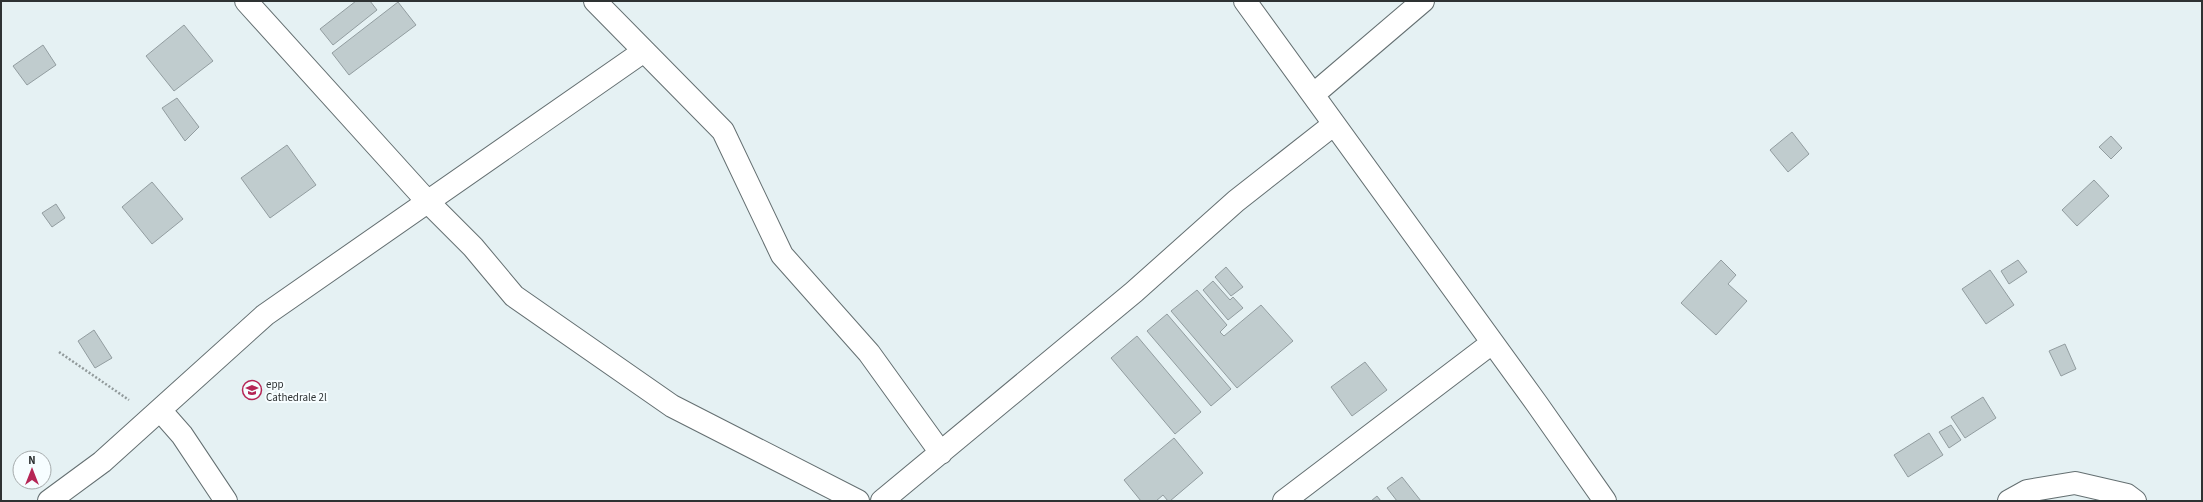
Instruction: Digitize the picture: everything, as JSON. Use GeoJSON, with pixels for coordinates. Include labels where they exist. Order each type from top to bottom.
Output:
{"type":"FeatureCollection","features":[{"type":"Feature","properties":{"kind":"street"},"geometry":{"type":"LineString","coordinates":[[246,1],[427,201],[473,247],[514,296],[672,406],[858,501]]}},
{"type":"Feature","properties":{"kind":"street"},"geometry":{"type":"LineString","coordinates":[[1245,1],[1314,94],[1333,125],[1605,501]]}},
{"type":"Feature","properties":{"kind":"street"},"geometry":{"type":"LineString","coordinates":[[1314,94],[1423,1]]}},
{"type":"Feature","properties":{"kind":"street"},"geometry":{"type":"LineString","coordinates":[[604,4],[644,51],[723,131],[782,255],[817,292],[869,353],[941,453]]}},
{"type":"Feature","properties":{"kind":"street"},"geometry":{"type":"LineString","coordinates":[[49,501],[102,462],[266,315],[427,201],[644,51]]}},
{"type":"Feature","properties":{"kind":"street"},"geometry":{"type":"LineString","coordinates":[[882,501],[1134,292],[1236,201],[1333,125]]}},
{"type":"Feature","properties":{"kind":"street"},"geometry":{"type":"LineString","coordinates":[[1284,501],[1492,343]]}},
{"type":"Feature","properties":{"kind":"street"},"geometry":{"type":"LineString","coordinates":[[160,410],[182,435],[226,501]]}},
{"type":"Feature","properties":{"kind":"street"},"geometry":{"type":"LineString","coordinates":[[2008,501],[2027,491],[2075,483],[2127,495],[2135,501]]}},
{"type":"Feature","properties":{"kind":"path"},"geometry":{"type":"LineString","coordinates":[[59,352],[135,404],[160,410]]}},
{"type":"Feature","properties":{"kind":"building"},"geometry":{"type":"Polygon","coordinates":[[[356,1],[370,1],[377,10],[333,45],[320,29],[356,1]]]}},
{"type":"Feature","properties":{"kind":"building"},"geometry":{"type":"Polygon","coordinates":[[[398,2],[416,25],[349,75],[332,53],[398,2]]]}},
{"type":"Feature","properties":{"kind":"building"},"geometry":{"type":"Polygon","coordinates":[[[184,25],[213,61],[174,91],[146,56],[184,25]]]}},
{"type":"Feature","properties":{"kind":"building"},"geometry":{"type":"Polygon","coordinates":[[[43,45],[56,65],[27,85],[13,66],[43,45]]]}},
{"type":"Feature","properties":{"kind":"building"},"geometry":{"type":"Polygon","coordinates":[[[177,98],[199,127],[185,141],[162,108],[177,98]]]}},
{"type":"Feature","properties":{"kind":"building"},"geometry":{"type":"Polygon","coordinates":[[[1792,132],[1809,154],[1788,172],[1770,150],[1792,132]]]}},
{"type":"Feature","properties":{"kind":"building"},"geometry":{"type":"Polygon","coordinates":[[[2111,136],[2122,148],[2111,159],[2099,147],[2111,136]]]}},
{"type":"Feature","properties":{"kind":"building"},"geometry":{"type":"Polygon","coordinates":[[[287,145],[316,185],[270,218],[241,178],[287,145]]]}},
{"type":"Feature","properties":{"kind":"building"},"geometry":{"type":"Polygon","coordinates":[[[2094,180],[2109,196],[2077,226],[2062,210],[2094,180]]]}},
{"type":"Feature","properties":{"kind":"building"},"geometry":{"type":"Polygon","coordinates":[[[152,182],[183,219],[152,244],[122,207],[152,182]]]}},
{"type":"Feature","properties":{"kind":"building"},"geometry":{"type":"Polygon","coordinates":[[[56,204],[65,218],[52,227],[42,213],[56,204]]]}},
{"type":"Feature","properties":{"kind":"building"},"geometry":{"type":"Polygon","coordinates":[[[1721,260],[1736,275],[1728,284],[1747,301],[1716,335],[1681,303],[1721,260]]]}},
{"type":"Feature","properties":{"kind":"building"},"geometry":{"type":"Polygon","coordinates":[[[2018,260],[2027,272],[2009,284],[2001,271],[2018,260]]]}},
{"type":"Feature","properties":{"kind":"building"},"geometry":{"type":"Polygon","coordinates":[[[1226,267],[1243,287],[1231,296],[1215,277],[1226,267]]]}},
{"type":"Feature","properties":{"kind":"building"},"geometry":{"type":"Polygon","coordinates":[[[1990,270],[2014,305],[1986,324],[1962,289],[1990,270]]]}},
{"type":"Feature","properties":{"kind":"building"},"geometry":{"type":"Polygon","coordinates":[[[1213,281],[1230,300],[1233,297],[1243,308],[1228,320],[1203,290],[1213,281]]]}},
{"type":"Feature","properties":{"kind":"building"},"geometry":{"type":"Polygon","coordinates":[[[1197,290],[1227,325],[1220,332],[1224,336],[1261,305],[1293,341],[1237,388],[1171,311],[1197,290]]]}},
{"type":"Feature","properties":{"kind":"building"},"geometry":{"type":"Polygon","coordinates":[[[1167,314],[1231,389],[1211,406],[1147,331],[1167,314]]]}},
{"type":"Feature","properties":{"kind":"building"},"geometry":{"type":"Polygon","coordinates":[[[94,330],[112,358],[95,368],[78,341],[94,330]]]}},
{"type":"Feature","properties":{"kind":"building"},"geometry":{"type":"Polygon","coordinates":[[[1137,336],[1201,412],[1175,434],[1111,358],[1137,336]]]}},
{"type":"Feature","properties":{"kind":"building"},"geometry":{"type":"Polygon","coordinates":[[[2065,344],[2076,369],[2061,376],[2049,351],[2065,344]]]}},
{"type":"Feature","properties":{"kind":"building"},"geometry":{"type":"Polygon","coordinates":[[[1365,362],[1387,390],[1352,416],[1331,387],[1365,362]]]}},
{"type":"Feature","properties":{"kind":"building"},"geometry":{"type":"Polygon","coordinates":[[[1983,397],[1996,418],[1965,438],[1951,417],[1983,397]]]}},
{"type":"Feature","properties":{"kind":"building"},"geometry":{"type":"Polygon","coordinates":[[[1951,425],[1961,440],[1949,448],[1939,432],[1951,425]]]}},
{"type":"Feature","properties":{"kind":"building"},"geometry":{"type":"Polygon","coordinates":[[[1929,433],[1943,455],[1908,477],[1894,455],[1929,433]]]}},
{"type":"Feature","properties":{"kind":"building"},"geometry":{"type":"Polygon","coordinates":[[[1174,438],[1203,473],[1170,501],[1168,501],[1163,495],[1156,501],[1141,501],[1124,480],[1174,438]]]}},
{"type":"Feature","properties":{"kind":"building"},"geometry":{"type":"Polygon","coordinates":[[[1402,477],[1421,501],[1397,501],[1387,488],[1402,477]]]}},
{"type":"Feature","properties":{"kind":"building"},"geometry":{"type":"Polygon","coordinates":[[[1377,496],[1381,501],[1371,501],[1377,496]]]}},
{"type":"Feature","properties":{"kind":"place","name":"epp Cathedrale 2l"},"geometry":{"type":"Point","coordinates":[252,390]}}]}
